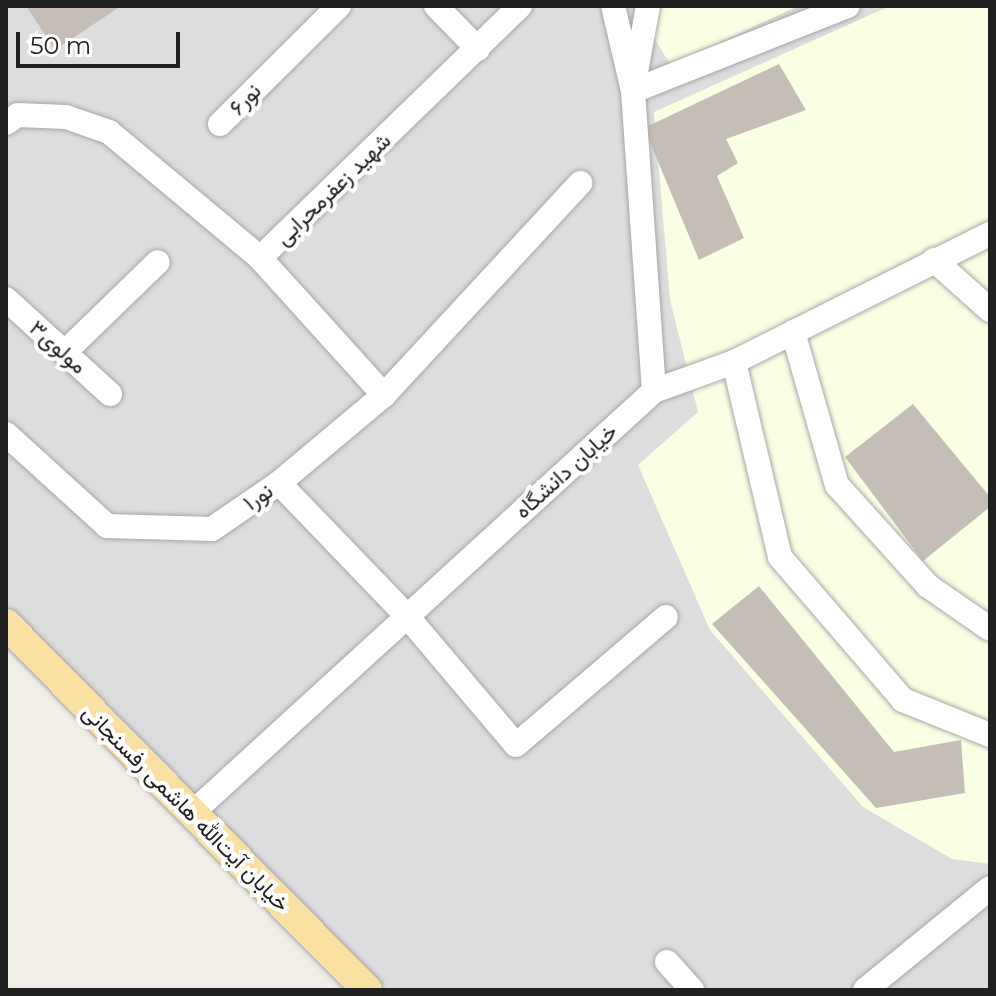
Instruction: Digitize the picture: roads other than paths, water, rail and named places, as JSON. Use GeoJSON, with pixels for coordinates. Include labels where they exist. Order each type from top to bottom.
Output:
{"type":"FeatureCollection","features":[{"type":"Feature","properties":{"kind":"main road","name":"خیابان آیت‌الله هاشمی رفسنجانی"},"geometry":{"type":"LineString","coordinates":[[6,624],[367,990]]}},
{"type":"Feature","properties":{"kind":"street","name":"نور۶"},"geometry":{"type":"LineString","coordinates":[[220,124],[339,6]]}},
{"type":"Feature","properties":{"kind":"street"},"geometry":{"type":"LineString","coordinates":[[436,6],[478,49]]}},
{"type":"Feature","properties":{"kind":"street","name":"شهید زعفرمحرابی"},"geometry":{"type":"LineString","coordinates":[[6,123],[18,115],[66,117],[109,132],[260,258],[520,6]]}},
{"type":"Feature","properties":{"kind":"street"},"geometry":{"type":"LineString","coordinates":[[613,6],[633,91],[654,391],[734,362],[990,234]]}},
{"type":"Feature","properties":{"kind":"street"},"geometry":{"type":"LineString","coordinates":[[633,91],[648,6]]}},
{"type":"Feature","properties":{"kind":"street"},"geometry":{"type":"LineString","coordinates":[[633,91],[848,6]]}},
{"type":"Feature","properties":{"kind":"street","name":"نور۱"},"geometry":{"type":"LineString","coordinates":[[6,434],[107,526],[212,529],[279,483],[384,395],[580,183]]}},
{"type":"Feature","properties":{"kind":"street"},"geometry":{"type":"LineString","coordinates":[[260,258],[384,395]]}},
{"type":"Feature","properties":{"kind":"street"},"geometry":{"type":"LineString","coordinates":[[934,260],[990,310]]}},
{"type":"Feature","properties":{"kind":"street"},"geometry":{"type":"LineString","coordinates":[[65,352],[158,262]]}},
{"type":"Feature","properties":{"kind":"street","name":"مولوی۳"},"geometry":{"type":"LineString","coordinates":[[6,299],[110,394]]}},
{"type":"Feature","properties":{"kind":"street"},"geometry":{"type":"LineString","coordinates":[[793,332],[837,485],[928,586],[990,629]]}},
{"type":"Feature","properties":{"kind":"street"},"geometry":{"type":"LineString","coordinates":[[734,362],[780,557],[903,700],[990,735]]}},
{"type":"Feature","properties":{"kind":"street","name":"خیابان دانشگاه"},"geometry":{"type":"LineString","coordinates":[[191,814],[654,391]]}},
{"type":"Feature","properties":{"kind":"street"},"geometry":{"type":"LineString","coordinates":[[279,483],[406,615],[516,745],[666,617]]}},
{"type":"Feature","properties":{"kind":"street"},"geometry":{"type":"LineString","coordinates":[[865,990],[990,888]]}},
{"type":"Feature","properties":{"kind":"street"},"geometry":{"type":"LineString","coordinates":[[667,962],[692,990]]}}]}
